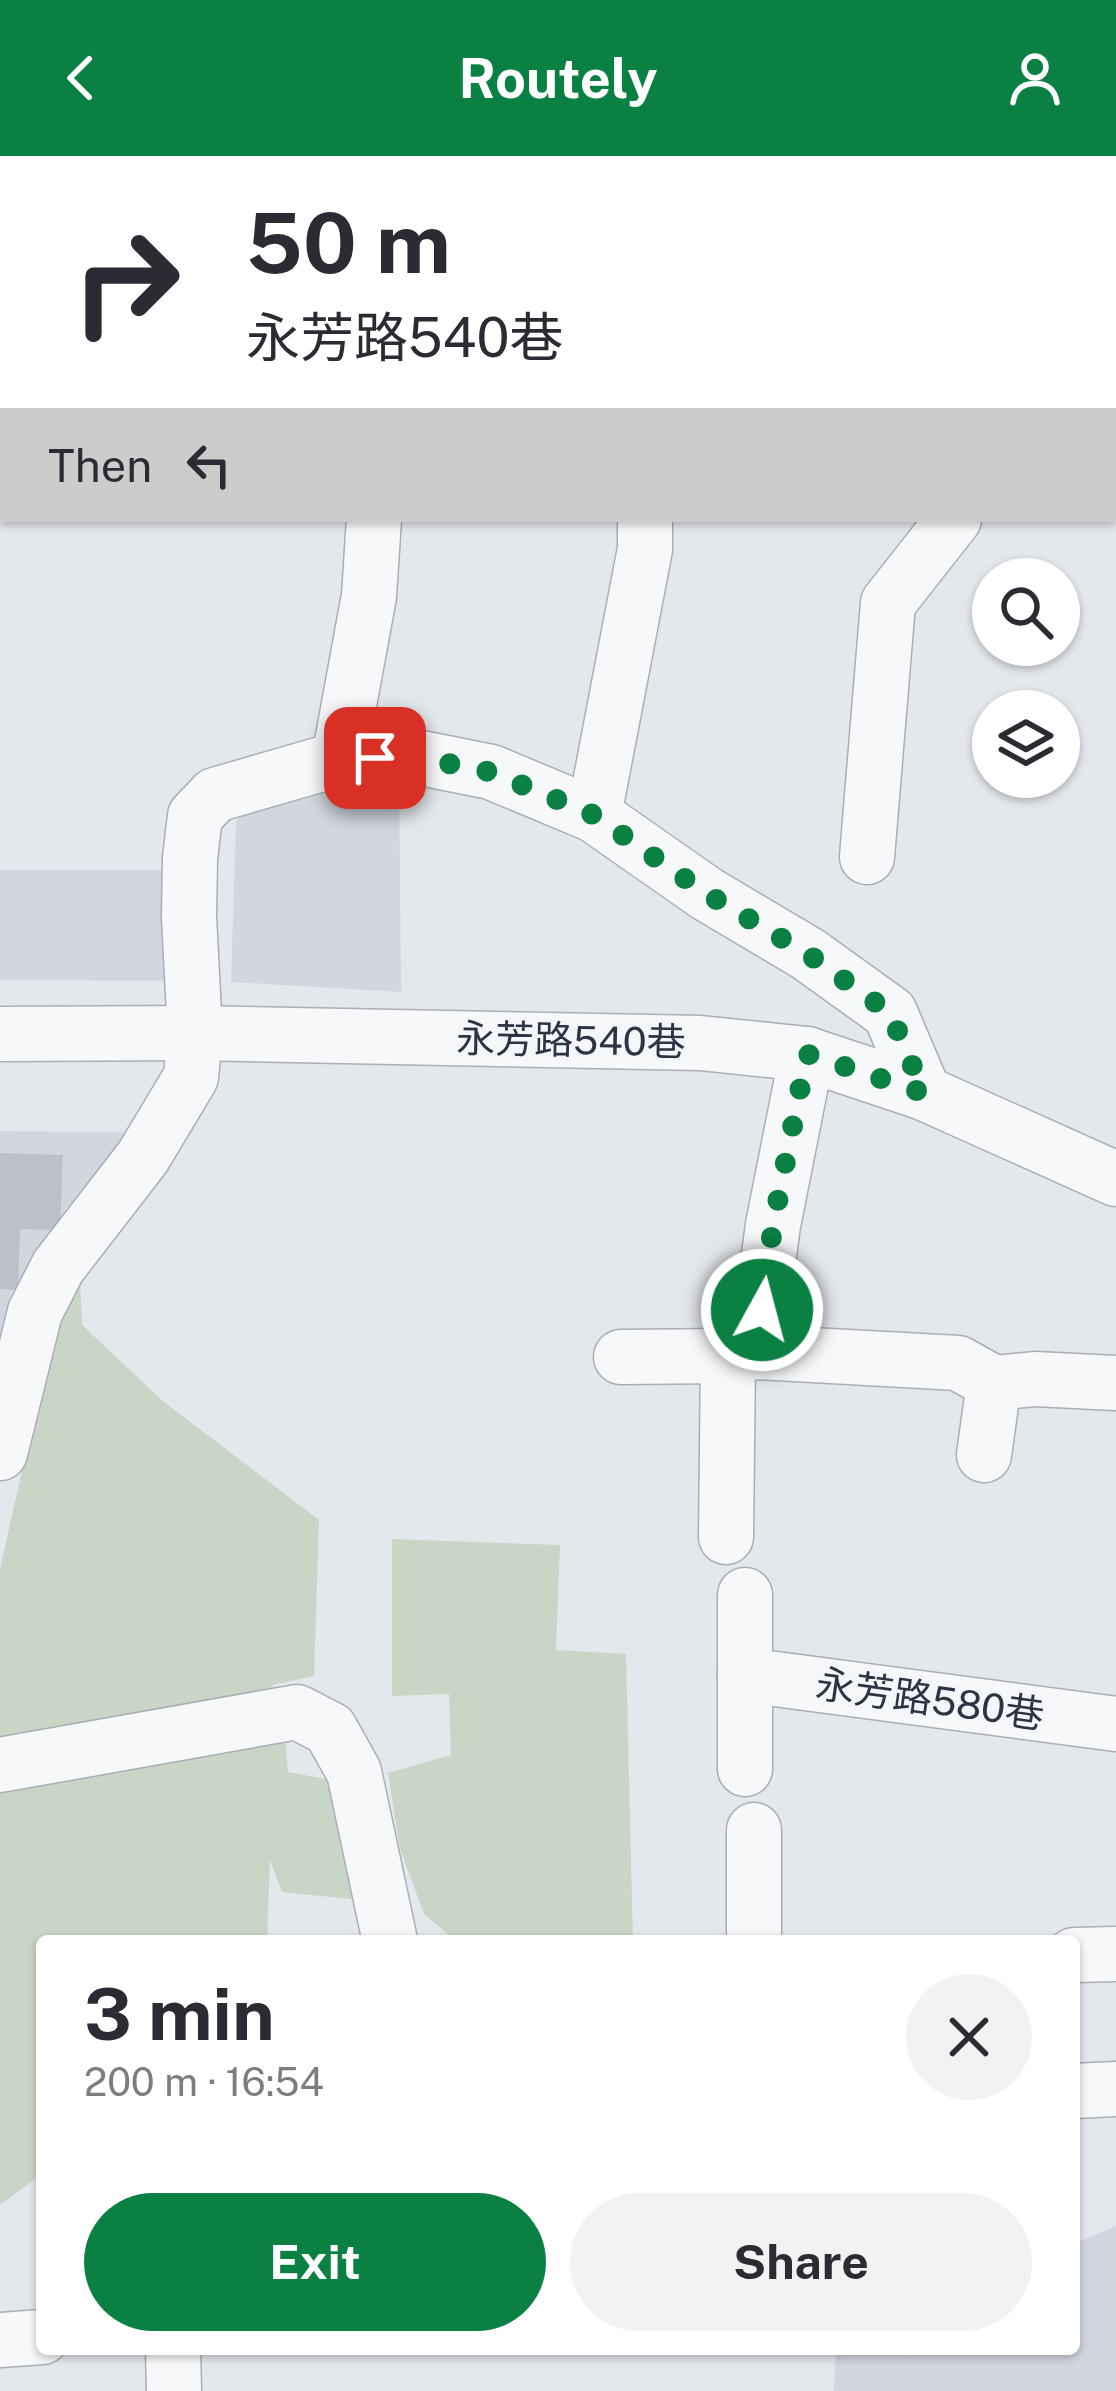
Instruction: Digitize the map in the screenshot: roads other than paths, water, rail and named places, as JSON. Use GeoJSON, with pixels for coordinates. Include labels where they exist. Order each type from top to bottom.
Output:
{"type":"FeatureCollection","features":[{"type":"Feature","properties":{"kind":"street"},"geometry":{"type":"LineString","coordinates":[[339,759],[368,596],[374,522]]}},
{"type":"Feature","properties":{"kind":"street"},"geometry":{"type":"LineString","coordinates":[[594,815],[645,549],[645,522]]}},
{"type":"Feature","properties":{"kind":"street"},"geometry":{"type":"LineString","coordinates":[[867,857],[888,603],[952,522]]}},
{"type":"Feature","properties":{"kind":"street"},"geometry":{"type":"LineString","coordinates":[[0,1453],[35,1312],[58,1267],[143,1156],[191,1077],[195,1033],[189,917],[195,816],[215,795],[339,759],[411,756],[491,772],[594,815],[890,1013],[924,1093]]}},
{"type":"Feature","properties":{"kind":"street","name":"永芳路540巷"},"geometry":{"type":"LineString","coordinates":[[0,1034],[700,1043],[807,1054],[924,1093],[1116,1179]]}},
{"type":"Feature","properties":{"kind":"street"},"geometry":{"type":"LineString","coordinates":[[726,1537],[742,1354],[807,1054]]}},
{"type":"Feature","properties":{"kind":"street"},"geometry":{"type":"LineString","coordinates":[[621,1357],[742,1354],[958,1363],[994,1383],[1035,1378],[1116,1383]]}},
{"type":"Feature","properties":{"kind":"street"},"geometry":{"type":"LineString","coordinates":[[984,1455],[994,1383]]}},
{"type":"Feature","properties":{"kind":"street"},"geometry":{"type":"LineString","coordinates":[[745,1595],[745,1769]]}},
{"type":"Feature","properties":{"kind":"street","name":"永芳路580巷"},"geometry":{"type":"LineString","coordinates":[[745,1675],[1116,1724]]}},
{"type":"Feature","properties":{"kind":"street"},"geometry":{"type":"LineString","coordinates":[[0,1765],[297,1712],[329,1729],[354,1772],[389,1935]]}},
{"type":"Feature","properties":{"kind":"street"},"geometry":{"type":"LineString","coordinates":[[754,1830],[754,1935]]}},
{"type":"Feature","properties":{"kind":"street"},"geometry":{"type":"LineString","coordinates":[[1080,1955],[1116,1954]]}},
{"type":"Feature","properties":{"kind":"street"},"geometry":{"type":"LineString","coordinates":[[1080,2091],[1116,2090]]}},
{"type":"Feature","properties":{"kind":"street"},"geometry":{"type":"LineString","coordinates":[[0,2339],[36,2337]]}},
{"type":"Feature","properties":{"kind":"street"},"geometry":{"type":"LineString","coordinates":[[173,2355],[174,2391]]}}]}
